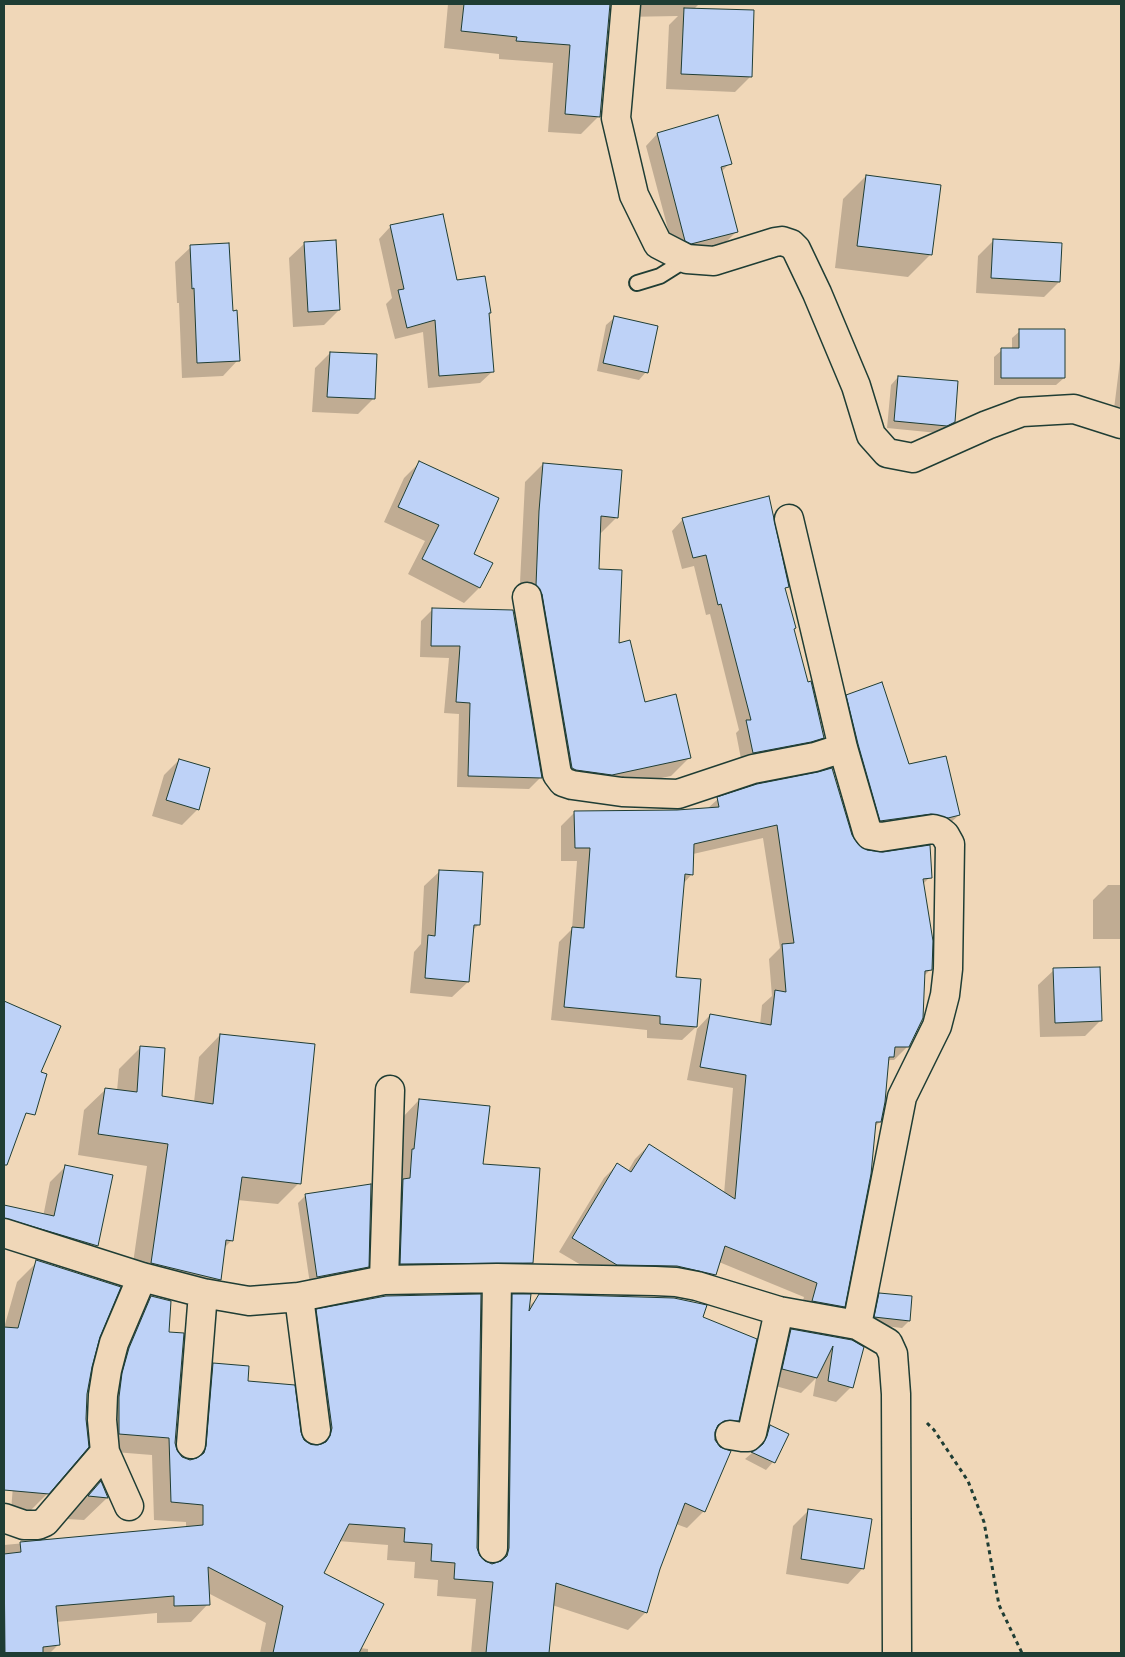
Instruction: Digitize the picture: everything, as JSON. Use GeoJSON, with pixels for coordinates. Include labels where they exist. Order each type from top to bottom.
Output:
{"type":"FeatureCollection","features":[{"type":"Feature","properties":{"kind":"street"},"geometry":{"type":"LineString","coordinates":[[626,4],[616,118],[634,196],[658,244],[687,259],[714,261],[775,242],[782,241],[791,244],[796,249],[817,293],[856,386],[872,435],[887,453],[913,458],[987,425],[1022,412],[1074,409],[1121,424]]}},
{"type":"Feature","properties":{"kind":"street"},"geometry":{"type":"LineString","coordinates":[[790,519],[843,748],[870,835],[881,837],[933,829],[940,830],[950,844],[948,969],[945,996],[937,1026],[902,1097],[857,1326]]}},
{"type":"Feature","properties":{"kind":"street"},"geometry":{"type":"LineString","coordinates":[[527,597],[557,774],[562,782],[622,792],[678,794],[753,769],[815,757],[843,748]]}},
{"type":"Feature","properties":{"kind":"street"},"geometry":{"type":"LineString","coordinates":[[384,1280],[390,1090]]}},
{"type":"Feature","properties":{"kind":"street"},"geometry":{"type":"LineString","coordinates":[[4,1233],[142,1277],[203,1293],[249,1301],[299,1297],[384,1280],[498,1278],[676,1282],[698,1286],[779,1311],[857,1326],[888,1343],[893,1354],[896,1394],[897,1653]]}},
{"type":"Feature","properties":{"kind":"street"},"geometry":{"type":"LineString","coordinates":[[129,1506],[105,1452],[102,1420],[103,1395],[114,1343],[142,1277]]}},
{"type":"Feature","properties":{"kind":"street"},"geometry":{"type":"LineString","coordinates":[[493,1548],[498,1278]]}},
{"type":"Feature","properties":{"kind":"street"},"geometry":{"type":"LineString","coordinates":[[191,1444],[203,1293]]}},
{"type":"Feature","properties":{"kind":"street"},"geometry":{"type":"LineString","coordinates":[[299,1297],[316,1430]]}},
{"type":"Feature","properties":{"kind":"street"},"geometry":{"type":"LineString","coordinates":[[730,1435],[748,1437],[752,1433],[779,1311]]}},
{"type":"Feature","properties":{"kind":"street"},"geometry":{"type":"LineString","coordinates":[[4,1518],[24,1525],[38,1525],[46,1522],[105,1452]]}},
{"type":"Feature","properties":{"kind":"lane"},"geometry":{"type":"LineString","coordinates":[[637,283],[660,276],[687,259]]}},
{"type":"Feature","properties":{"kind":"path"},"geometry":{"type":"LineString","coordinates":[[896,1394],[934,1430],[968,1481],[984,1522],[999,1605],[1022,1653]]}},
{"type":"Feature","properties":{"kind":"building"},"geometry":{"type":"Polygon","coordinates":[[[464,4],[610,4],[600,117],[565,114],[570,45],[516,41],[517,37],[461,31],[464,4]]]}},
{"type":"Feature","properties":{"kind":"building"},"geometry":{"type":"Polygon","coordinates":[[[684,8],[754,10],[752,77],[681,74],[684,8]]]}},
{"type":"Feature","properties":{"kind":"building"},"geometry":{"type":"Polygon","coordinates":[[[718,115],[732,164],[721,167],[738,232],[691,244],[685,241],[657,133],[718,115]]]}},
{"type":"Feature","properties":{"kind":"building"},"geometry":{"type":"Polygon","coordinates":[[[866,175],[941,185],[932,255],[857,246],[866,175]]]}},
{"type":"Feature","properties":{"kind":"building"},"geometry":{"type":"Polygon","coordinates":[[[443,214],[457,280],[485,276],[491,313],[489,313],[494,372],[439,376],[435,320],[407,328],[398,290],[404,289],[390,225],[443,214]]]}},
{"type":"Feature","properties":{"kind":"building"},"geometry":{"type":"Polygon","coordinates":[[[993,239],[1062,243],[1060,282],[991,278],[993,239]]]}},
{"type":"Feature","properties":{"kind":"building"},"geometry":{"type":"Polygon","coordinates":[[[336,240],[340,310],[308,312],[304,242],[336,240]]]}},
{"type":"Feature","properties":{"kind":"building"},"geometry":{"type":"Polygon","coordinates":[[[229,243],[233,311],[237,310],[240,361],[197,363],[190,245],[229,243]]]}},
{"type":"Feature","properties":{"kind":"building"},"geometry":{"type":"Polygon","coordinates":[[[614,316],[658,326],[648,373],[603,363],[614,316]]]}},
{"type":"Feature","properties":{"kind":"building"},"geometry":{"type":"Polygon","coordinates":[[[1019,329],[1065,329],[1065,378],[1001,378],[1001,348],[1019,348],[1019,329]]]}},
{"type":"Feature","properties":{"kind":"building"},"geometry":{"type":"Polygon","coordinates":[[[330,352],[377,354],[375,399],[327,397],[330,352]]]}},
{"type":"Feature","properties":{"kind":"building"},"geometry":{"type":"Polygon","coordinates":[[[898,376],[958,381],[955,422],[947,426],[894,421],[898,376]]]}},
{"type":"Feature","properties":{"kind":"building"},"geometry":{"type":"Polygon","coordinates":[[[419,461],[499,498],[474,554],[493,563],[480,588],[422,559],[439,525],[398,507],[419,461]]]}},
{"type":"Feature","properties":{"kind":"building"},"geometry":{"type":"Polygon","coordinates":[[[543,463],[622,470],[618,518],[601,516],[599,569],[622,570],[619,643],[630,640],[645,702],[676,694],[691,758],[612,775],[572,768],[542,594],[536,585],[543,463]]]}},
{"type":"Feature","properties":{"kind":"building"},"geometry":{"type":"Polygon","coordinates":[[[769,496],[789,587],[785,588],[796,628],[794,629],[808,682],[811,681],[824,738],[753,753],[746,720],[751,720],[721,604],[718,605],[706,555],[693,558],[682,518],[769,496]]]}},
{"type":"Feature","properties":{"kind":"building"},"geometry":{"type":"Polygon","coordinates":[[[432,608],[513,610],[542,778],[468,776],[470,703],[456,702],[460,646],[431,646],[432,608]]]}},
{"type":"Feature","properties":{"kind":"building"},"geometry":{"type":"Polygon","coordinates":[[[882,682],[909,764],[946,756],[960,815],[948,818],[931,814],[880,821],[846,695],[882,682]]]}},
{"type":"Feature","properties":{"kind":"building"},"geometry":{"type":"Polygon","coordinates":[[[179,759],[210,768],[199,810],[166,800],[179,759]]]}},
{"type":"Feature","properties":{"kind":"building"},"geometry":{"type":"Polygon","coordinates":[[[832,768],[852,835],[858,844],[867,850],[883,852],[930,845],[932,878],[923,879],[933,941],[932,970],[925,971],[923,1018],[909,1047],[895,1047],[894,1057],[889,1057],[885,1102],[881,1122],[876,1122],[871,1174],[845,1307],[812,1301],[817,1283],[725,1246],[716,1275],[677,1266],[617,1265],[572,1238],[617,1163],[631,1172],[649,1144],[735,1199],[746,1075],[700,1067],[710,1014],[771,1025],[775,990],[786,992],[782,944],[794,943],[777,825],[694,844],[693,875],[685,874],[676,977],[701,979],[697,1027],[660,1024],[660,1016],[564,1007],[572,927],[584,928],[590,848],[575,848],[574,811],[677,810],[719,807],[717,797],[757,784],[832,768]]]}},
{"type":"Feature","properties":{"kind":"building"},"geometry":{"type":"Polygon","coordinates":[[[439,870],[483,872],[480,925],[474,925],[469,982],[425,978],[428,935],[435,936],[439,870]]]}},
{"type":"Feature","properties":{"kind":"building"},"geometry":{"type":"Polygon","coordinates":[[[1100,967],[1102,1021],[1055,1023],[1053,968],[1100,967]]]}},
{"type":"Feature","properties":{"kind":"building"},"geometry":{"type":"Polygon","coordinates":[[[4,1001],[61,1026],[41,1072],[47,1074],[35,1115],[26,1113],[7,1165],[4,1165],[4,1001]]]}},
{"type":"Feature","properties":{"kind":"building"},"geometry":{"type":"Polygon","coordinates":[[[220,1034],[315,1044],[301,1184],[242,1177],[233,1241],[226,1240],[221,1280],[151,1263],[168,1144],[98,1134],[105,1088],[137,1092],[140,1046],[165,1048],[162,1096],[213,1104],[220,1034]]]}},
{"type":"Feature","properties":{"kind":"building"},"geometry":{"type":"Polygon","coordinates":[[[419,1099],[490,1106],[483,1164],[540,1168],[533,1263],[400,1264],[403,1179],[410,1178],[419,1099]]]}},
{"type":"Feature","properties":{"kind":"building"},"geometry":{"type":"Polygon","coordinates":[[[65,1165],[113,1175],[98,1246],[4,1218],[4,1205],[54,1216],[65,1165]]]}},
{"type":"Feature","properties":{"kind":"building"},"geometry":{"type":"Polygon","coordinates":[[[371,1184],[369,1267],[317,1277],[305,1194],[371,1184]]]}},
{"type":"Feature","properties":{"kind":"building"},"geometry":{"type":"Polygon","coordinates":[[[36,1260],[121,1287],[100,1337],[92,1367],[87,1394],[86,1419],[89,1447],[49,1494],[4,1490],[4,1327],[18,1328],[36,1260]]]}},
{"type":"Feature","properties":{"kind":"building"},"geometry":{"type":"Polygon","coordinates":[[[879,1293],[912,1296],[910,1321],[874,1317],[879,1293]]]}},
{"type":"Feature","properties":{"kind":"building"},"geometry":{"type":"Polygon","coordinates":[[[481,1294],[477,1548],[480,1556],[492,1564],[501,1561],[507,1556],[509,1548],[512,1294],[531,1294],[529,1311],[539,1294],[674,1298],[707,1305],[703,1317],[757,1339],[739,1421],[724,1421],[718,1425],[715,1432],[715,1440],[720,1447],[731,1451],[705,1512],[685,1503],[660,1569],[647,1613],[556,1583],[549,1653],[486,1653],[493,1582],[454,1579],[455,1563],[431,1561],[432,1544],[404,1542],[405,1528],[349,1524],[324,1573],[384,1604],[359,1653],[273,1653],[283,1606],[208,1567],[210,1605],[174,1606],[174,1596],[56,1606],[60,1645],[43,1647],[43,1653],[5,1653],[4,1554],[21,1552],[20,1542],[203,1525],[203,1505],[171,1502],[169,1438],[119,1434],[119,1397],[122,1373],[129,1348],[151,1296],[171,1301],[169,1332],[184,1333],[175,1443],[182,1457],[190,1460],[204,1453],[206,1446],[213,1363],[249,1366],[248,1381],[295,1385],[301,1432],[304,1440],[310,1444],[318,1445],[326,1442],[332,1428],[316,1309],[386,1296],[481,1294]]]}},
{"type":"Feature","properties":{"kind":"building"},"geometry":{"type":"Polygon","coordinates":[[[791,1329],[852,1340],[864,1347],[853,1388],[828,1381],[833,1346],[817,1378],[782,1369],[791,1329]]]}},
{"type":"Feature","properties":{"kind":"building"},"geometry":{"type":"Polygon","coordinates":[[[770,1425],[789,1434],[775,1463],[751,1452],[763,1444],[770,1425]]]}},
{"type":"Feature","properties":{"kind":"building"},"geometry":{"type":"Polygon","coordinates":[[[101,1481],[108,1498],[88,1496],[101,1481]]]}},
{"type":"Feature","properties":{"kind":"building"},"geometry":{"type":"Polygon","coordinates":[[[808,1509],[872,1519],[864,1569],[801,1559],[808,1509]]]}}]}
